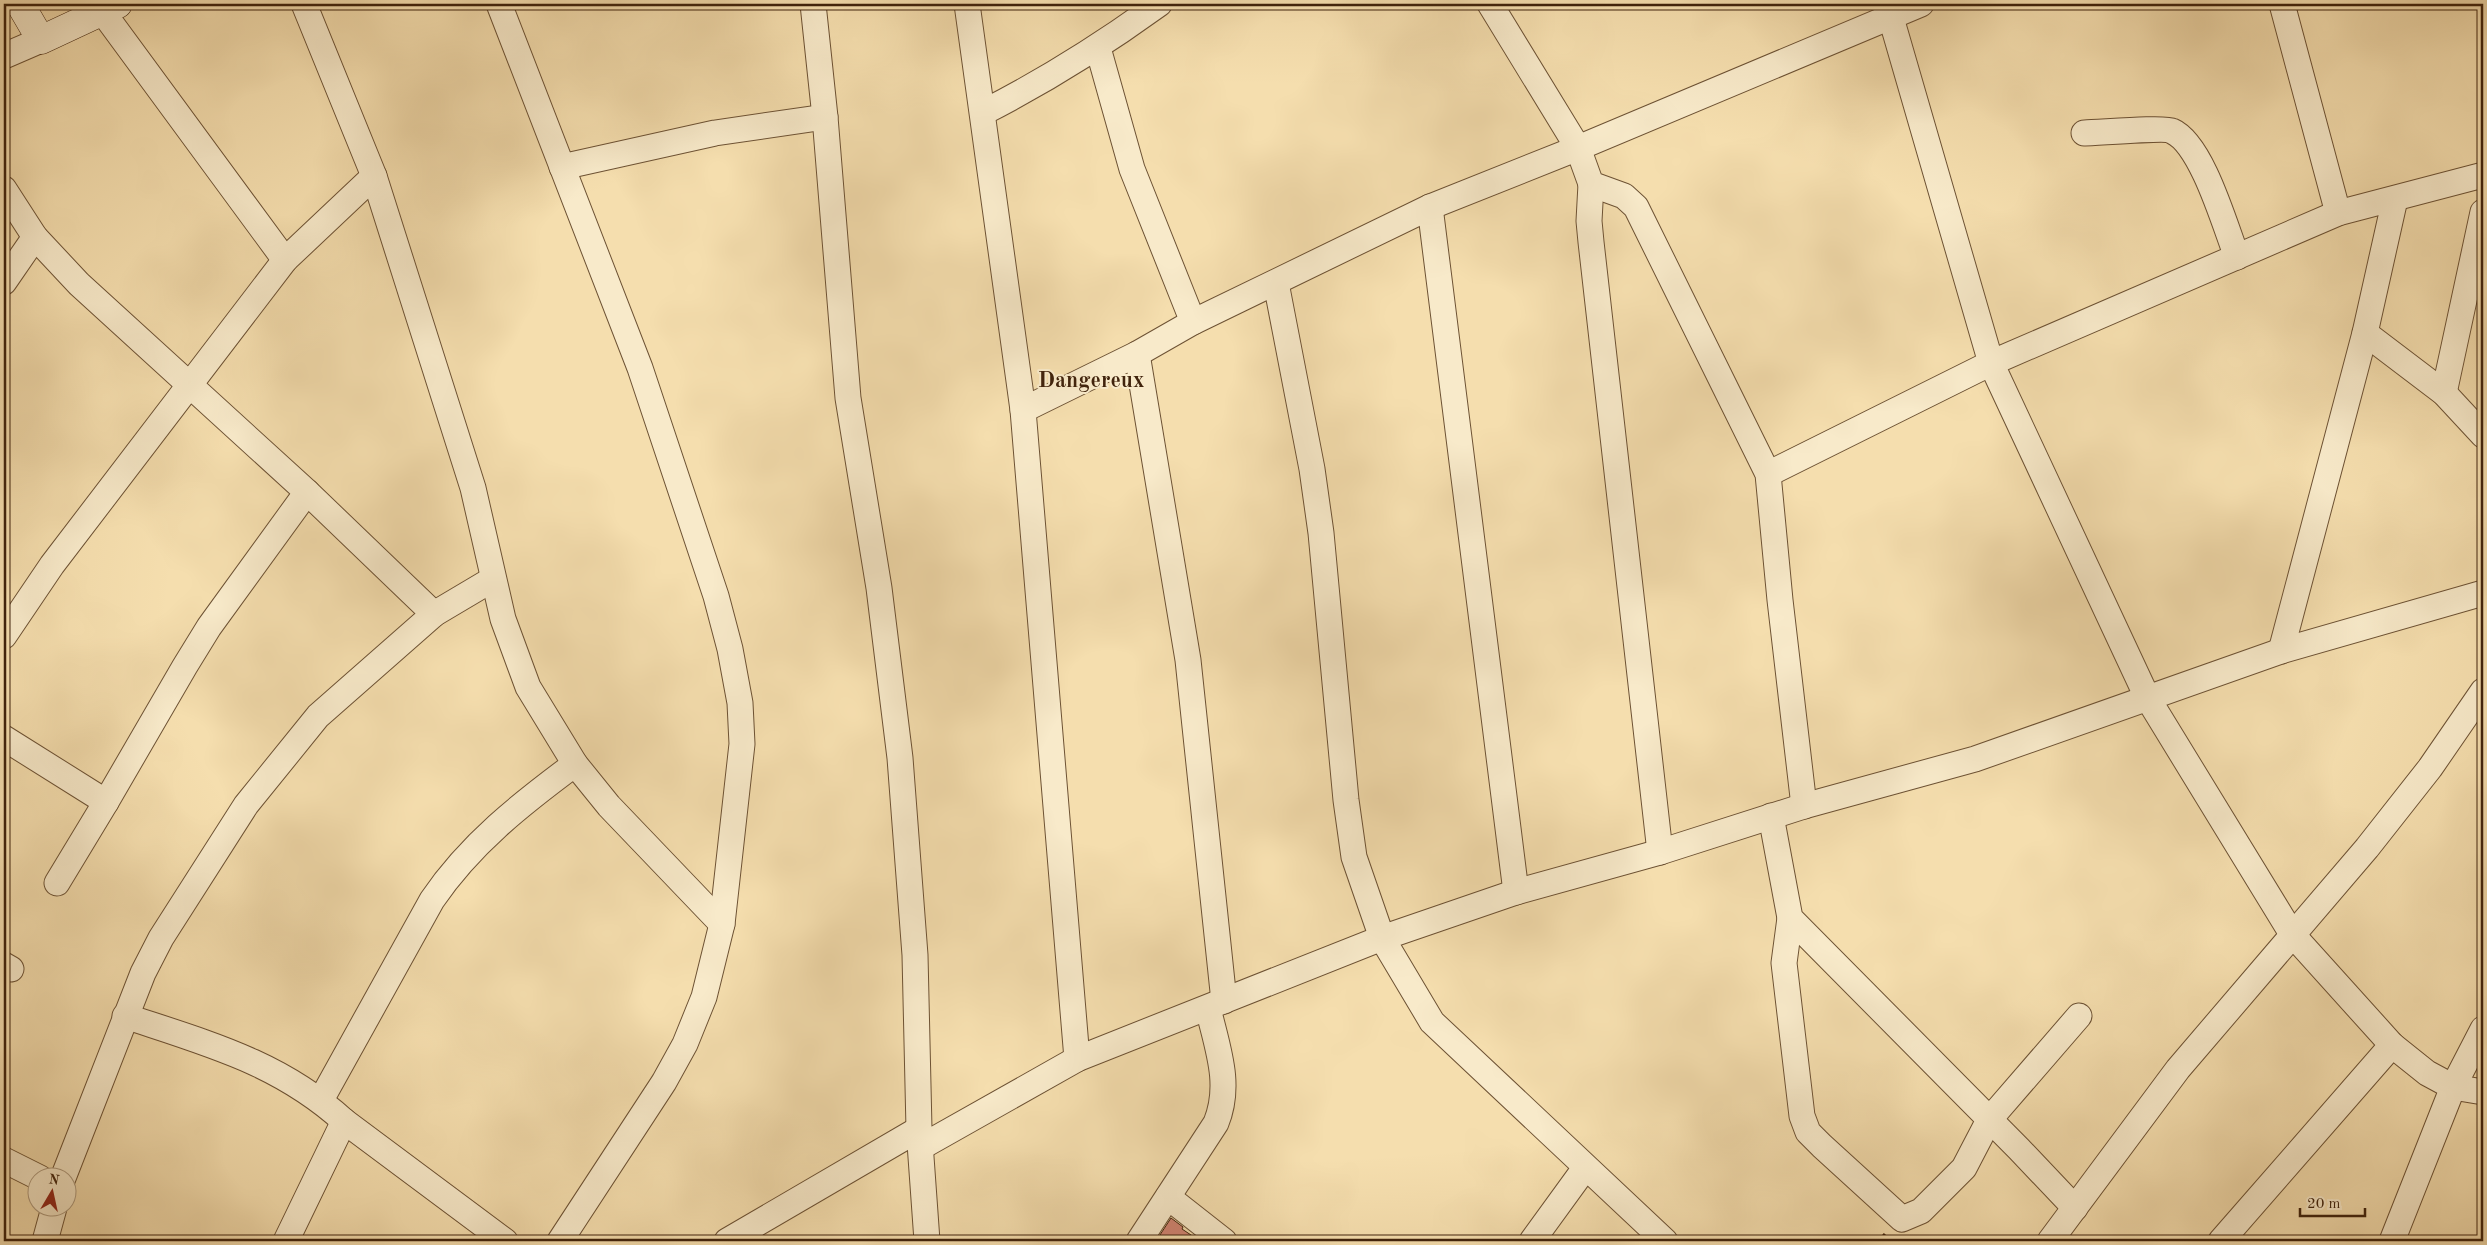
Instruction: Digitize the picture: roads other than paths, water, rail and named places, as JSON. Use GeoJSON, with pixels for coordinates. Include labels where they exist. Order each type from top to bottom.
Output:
{"type":"FeatureCollection","features":[{"type":"Feature","properties":{"kind":"main road"},"geometry":{"type":"LineString","coordinates":[[20,4],[41,40],[110,8]]}},
{"type":"Feature","properties":{"kind":"street"},"geometry":{"type":"LineString","coordinates":[[304,4],[374,176],[473,488],[484,531],[493,579],[515,655],[528,687],[575,764],[610,806],[722,924]]}},
{"type":"Feature","properties":{"kind":"street"},"geometry":{"type":"LineString","coordinates":[[499,4],[640,368],[716,596],[730,649],[740,703],[742,744],[722,924],[704,998],[685,1044],[664,1082],[560,1241]]}},
{"type":"Feature","properties":{"kind":"street"},"geometry":{"type":"LineString","coordinates":[[813,4],[825,118],[848,398],[879,588],[900,758],[915,955],[920,1138],[927,1241]]}},
{"type":"Feature","properties":{"kind":"street"},"geometry":{"type":"LineString","coordinates":[[967,4],[984,112],[992,188],[1023,410],[1077,1059]]}},
{"type":"Feature","properties":{"kind":"street"},"geometry":{"type":"LineString","coordinates":[[984,112],[1038,85],[1098,48],[1159,4]]}},
{"type":"Feature","properties":{"kind":"street"},"geometry":{"type":"LineString","coordinates":[[1490,4],[1578,148],[1591,184],[1589,221],[1591,242],[1660,852]]}},
{"type":"Feature","properties":{"kind":"street"},"geometry":{"type":"LineString","coordinates":[[1023,410],[1137,354],[1193,322],[1430,207],[1578,148],[1889,10],[1921,4]]}},
{"type":"Feature","properties":{"kind":"street"},"geometry":{"type":"LineString","coordinates":[[2282,4],[2338,213]]}},
{"type":"Feature","properties":{"kind":"street"},"geometry":{"type":"LineString","coordinates":[[110,8],[285,260]]}},
{"type":"Feature","properties":{"kind":"street"},"geometry":{"type":"LineString","coordinates":[[1889,10],[1991,363],[2147,697],[2292,934],[2392,1045],[2427,1073],[2453,1087],[2483,1092]]}},
{"type":"Feature","properties":{"kind":"street"},"geometry":{"type":"LineString","coordinates":[[4,56],[41,40]]}},
{"type":"Feature","properties":{"kind":"street"},"geometry":{"type":"LineString","coordinates":[[1098,48],[1132,169],[1193,322]]}},
{"type":"Feature","properties":{"kind":"street"},"geometry":{"type":"LineString","coordinates":[[562,167],[714,133],[825,118]]}},
{"type":"Feature","properties":{"kind":"street"},"geometry":{"type":"LineString","coordinates":[[2084,133],[2170,130],[2188,143],[2202,166],[2237,257]]}},
{"type":"Feature","properties":{"kind":"street"},"geometry":{"type":"LineString","coordinates":[[1768,474],[1991,363],[2338,213],[2483,175]]}},
{"type":"Feature","properties":{"kind":"street"},"geometry":{"type":"LineString","coordinates":[[4,636],[52,565],[285,260],[374,176]]}},
{"type":"Feature","properties":{"kind":"street"},"geometry":{"type":"LineString","coordinates":[[1591,184],[1624,196],[1636,207],[1768,474],[1780,600],[1804,806]]}},
{"type":"Feature","properties":{"kind":"street"},"geometry":{"type":"LineString","coordinates":[[4,189],[35,237],[79,284],[188,386],[306,492],[434,614]]}},
{"type":"Feature","properties":{"kind":"street"},"geometry":{"type":"LineString","coordinates":[[2281,651],[2365,333],[2395,199]]}},
{"type":"Feature","properties":{"kind":"street"},"geometry":{"type":"LineString","coordinates":[[1430,207],[1516,892]]}},
{"type":"Feature","properties":{"kind":"street"},"geometry":{"type":"LineString","coordinates":[[2444,392],[2483,212]]}},
{"type":"Feature","properties":{"kind":"street"},"geometry":{"type":"LineString","coordinates":[[4,282],[35,237]]}},
{"type":"Feature","properties":{"kind":"street"},"geometry":{"type":"LineString","coordinates":[[1276,283],[1312,469],[1321,533],[1346,800],[1354,857],[1382,938],[1432,1022],[1585,1168],[1665,1241]]}},
{"type":"Feature","properties":{"kind":"street"},"geometry":{"type":"LineString","coordinates":[[2365,333],[2444,392],[2483,435]]}},
{"type":"Feature","properties":{"kind":"street"},"geometry":{"type":"LineString","coordinates":[[1137,354],[1188,660],[1224,1090],[1223,1106],[1216,1123],[1139,1241]]}},
{"type":"Feature","properties":{"kind":"street"},"geometry":{"type":"LineString","coordinates":[[57,883],[190,658],[306,492]]}},
{"type":"Feature","properties":{"kind":"street"},"geometry":{"type":"LineString","coordinates":[[67,1168],[142,973],[161,938],[246,805],[318,716],[434,614],[493,579]]}},
{"type":"Feature","properties":{"kind":"street"},"geometry":{"type":"LineString","coordinates":[[727,1241],[920,1138],[1077,1059],[1382,938],[1516,892],[1660,852],[1804,806],[1975,759],[2281,651],[2483,593]]}},
{"type":"Feature","properties":{"kind":"street"},"geometry":{"type":"LineString","coordinates":[[2050,1241],[2178,1069],[2366,848],[2430,768],[2483,691]]}},
{"type":"Feature","properties":{"kind":"street"},"geometry":{"type":"LineString","coordinates":[[4,738],[106,802]]}},
{"type":"Feature","properties":{"kind":"street"},"geometry":{"type":"LineString","coordinates":[[321,1100],[432,900],[452,870],[524,801],[575,764]]}},
{"type":"Feature","properties":{"kind":"street"},"geometry":{"type":"LineString","coordinates":[[1771,816],[1790,918],[1784,963],[1802,1116],[1808,1132],[1902,1219],[1920,1211],[1964,1168],[1989,1120],[2079,1016]]}},
{"type":"Feature","properties":{"kind":"street"},"geometry":{"type":"LineString","coordinates":[[1790,918],[2075,1208]]}},
{"type":"Feature","properties":{"kind":"street"},"geometry":{"type":"LineString","coordinates":[[125,1016],[250,1058],[321,1100],[344,1121],[505,1241]]}},
{"type":"Feature","properties":{"kind":"street"},"geometry":{"type":"LineString","coordinates":[[2392,1241],[2453,1087],[2483,1029]]}},
{"type":"Feature","properties":{"kind":"street"},"geometry":{"type":"LineString","coordinates":[[2221,1241],[2392,1045]]}},
{"type":"Feature","properties":{"kind":"street"},"geometry":{"type":"LineString","coordinates":[[286,1241],[344,1121]]}},
{"type":"Feature","properties":{"kind":"street"},"geometry":{"type":"LineString","coordinates":[[4,1160],[28,1172]]}},
{"type":"Feature","properties":{"kind":"street"},"geometry":{"type":"LineString","coordinates":[[1532,1241],[1585,1168]]}},
{"type":"Feature","properties":{"kind":"street"},"geometry":{"type":"LineString","coordinates":[[1168,1197],[1224,1241]]}},
{"type":"Feature","properties":{"kind":"street"},"geometry":{"type":"LineString","coordinates":[[45,1241],[51,1218]]}},
{"type":"Feature","properties":{"kind":"district","name":"Dangereux"},"geometry":{"type":"Point","coordinates":[1091,381]}}]}
